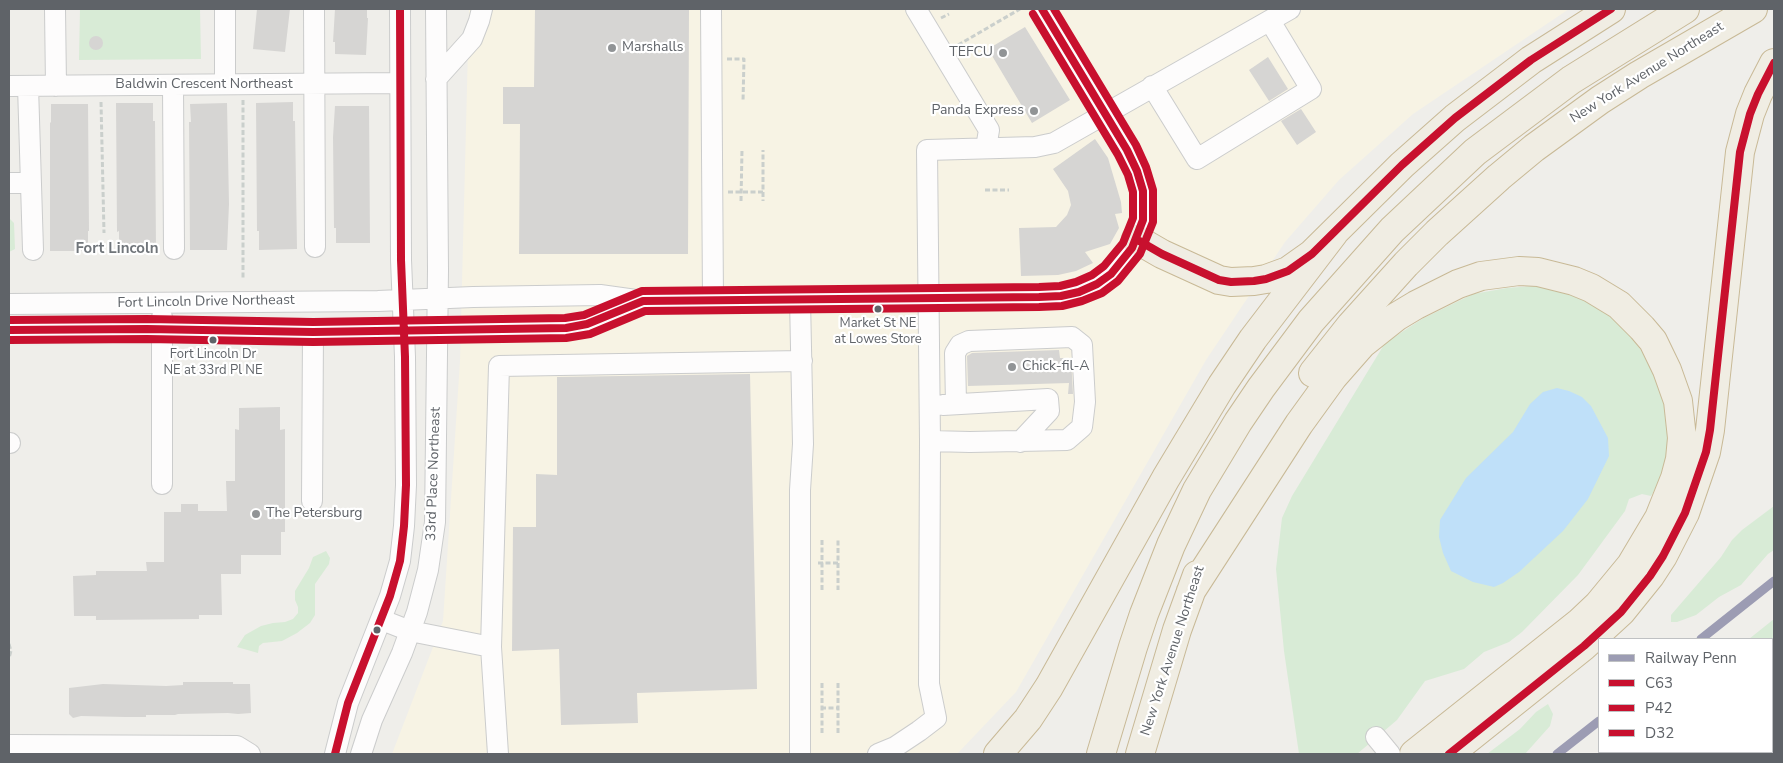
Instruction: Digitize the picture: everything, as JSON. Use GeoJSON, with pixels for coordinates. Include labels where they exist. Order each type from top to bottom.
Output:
{"type":"FeatureCollection","features":[{"type":"Feature","properties":{"kind":"highway"},"geometry":{"type":"LineString","coordinates":[[1136,239],[1162,254],[1219,280],[1241,282],[1266,279],[1288,271],[1312,254],[1402,165],[1455,118],[1532,60],[1611,9]]}},
{"type":"Feature","properties":{"kind":"highway"},"geometry":{"type":"LineString","coordinates":[[1101,754],[1141,622],[1171,545],[1188,508],[1238,422],[1306,328],[1392,230],[1475,152],[1571,80],[1686,9]]}},
{"type":"Feature","properties":{"kind":"highway","name":"New York Avenue Northeast"},"geometry":{"type":"LineString","coordinates":[[1140,754],[1191,591],[1220,521],[1256,457],[1277,425],[1322,361],[1351,325],[1406,264],[1499,176],[1565,125],[1639,75],[1753,9]]}},
{"type":"Feature","properties":{"kind":"highway"},"geometry":{"type":"LineString","coordinates":[[1449,754],[1584,646],[1621,612],[1650,576],[1663,556],[1685,513],[1706,452],[1710,430],[1740,152],[1750,114],[1774,63]]}},
{"type":"Feature","properties":{"kind":"highway"},"geometry":{"type":"LineString","coordinates":[[998,754],[1028,719],[1050,687],[1166,478],[1222,385],[1258,333],[1334,233]]}},
{"type":"Feature","properties":{"kind":"highway"},"geometry":{"type":"LineString","coordinates":[[1191,591],[1294,432],[1333,377],[1362,344],[1396,318],[1416,305],[1458,284],[1481,276],[1519,271],[1538,272],[1574,281],[1591,288],[1619,306],[1642,328],[1661,356],[1678,401],[1681,421],[1680,459],[1675,478],[1659,518],[1631,566],[1598,605],[1580,622],[1414,754]]}},
{"type":"Feature","properties":{"kind":"street"},"geometry":{"type":"LineString","coordinates":[[55,9],[56,86]]}},
{"type":"Feature","properties":{"kind":"street"},"geometry":{"type":"LineString","coordinates":[[225,9],[226,84]]}},
{"type":"Feature","properties":{"kind":"street"},"geometry":{"type":"LineString","coordinates":[[314,9],[315,247]]}},
{"type":"Feature","properties":{"kind":"street"},"geometry":{"type":"LineString","coordinates":[[400,9],[399,83],[404,331]]}},
{"type":"Feature","properties":{"kind":"street"},"geometry":{"type":"LineString","coordinates":[[436,9],[437,330]]}},
{"type":"Feature","properties":{"kind":"street"},"geometry":{"type":"LineString","coordinates":[[436,79],[472,39],[480,21],[482,9]]}},
{"type":"Feature","properties":{"kind":"street"},"geometry":{"type":"LineString","coordinates":[[711,9],[713,300]]}},
{"type":"Feature","properties":{"kind":"street"},"geometry":{"type":"LineString","coordinates":[[916,9],[989,130],[986,148]]}},
{"type":"Feature","properties":{"kind":"street"},"geometry":{"type":"LineString","coordinates":[[642,301],[1039,297],[1070,295],[1088,289],[1111,274],[1123,261],[1142,226],[1143,211],[1140,181],[1130,156],[1042,9]]}},
{"type":"Feature","properties":{"kind":"street"},"geometry":{"type":"LineString","coordinates":[[878,754],[919,732],[936,718],[929,684],[930,346],[927,150],[1047,145],[1066,137],[1152,86],[1290,9]]}},
{"type":"Feature","properties":{"kind":"street"},"geometry":{"type":"LineString","coordinates":[[1152,86],[1197,159],[1311,89],[1270,21]]}},
{"type":"Feature","properties":{"kind":"street","name":"Baldwin Crescent Northeast"},"geometry":{"type":"LineString","coordinates":[[19,86],[399,83]]}},
{"type":"Feature","properties":{"kind":"street"},"geometry":{"type":"LineString","coordinates":[[173,85],[174,249]]}},
{"type":"Feature","properties":{"kind":"street"},"geometry":{"type":"LineString","coordinates":[[19,86],[31,183],[33,250]]}},
{"type":"Feature","properties":{"kind":"street"},"geometry":{"type":"LineString","coordinates":[[9,183],[31,183]]}},
{"type":"Feature","properties":{"kind":"street","name":"Fort Lincoln Drive Northeast"},"geometry":{"type":"LineString","coordinates":[[9,304],[403,300],[600,295],[642,301]]}},
{"type":"Feature","properties":{"kind":"street"},"geometry":{"type":"LineString","coordinates":[[800,299],[803,444],[799,563],[800,754]]}},
{"type":"Feature","properties":{"kind":"street","name":"Fort Lincoln Drive Northeast"},"geometry":{"type":"LineString","coordinates":[[9,330],[313,332],[577,328],[642,301]]}},
{"type":"Feature","properties":{"kind":"street"},"geometry":{"type":"LineString","coordinates":[[162,303],[162,484]]}},
{"type":"Feature","properties":{"kind":"street","name":"33rd Place Northeast"},"geometry":{"type":"LineString","coordinates":[[362,754],[372,720],[410,631],[428,570],[435,522],[437,471],[437,330]]}},
{"type":"Feature","properties":{"kind":"street","name":"33rd Place Northeast"},"geometry":{"type":"LineString","coordinates":[[335,754],[348,703],[382,620],[395,580],[401,552],[404,526],[406,465],[404,331]]}},
{"type":"Feature","properties":{"kind":"street"},"geometry":{"type":"LineString","coordinates":[[312,501],[313,332]]}},
{"type":"Feature","properties":{"kind":"street"},"geometry":{"type":"LineString","coordinates":[[930,441],[1020,442],[1068,440],[1082,427],[1085,402],[1082,345],[1072,337],[970,341],[960,345],[954,353],[956,404]]}},
{"type":"Feature","properties":{"kind":"street"},"geometry":{"type":"LineString","coordinates":[[498,754],[491,647],[499,366],[802,360]]}},
{"type":"Feature","properties":{"kind":"street"},"geometry":{"type":"LineString","coordinates":[[929,405],[1048,399],[1050,411],[1020,442]]}},
{"type":"Feature","properties":{"kind":"street"},"geometry":{"type":"LineString","coordinates":[[382,620],[410,631],[491,647]]}},
{"type":"Feature","properties":{"kind":"street"},"geometry":{"type":"LineString","coordinates":[[1376,737],[1390,754]]}},
{"type":"Feature","properties":{"kind":"street"},"geometry":{"type":"LineString","coordinates":[[9,745],[237,746],[250,754]]}},
{"type":"Feature","properties":{"kind":"path"},"geometry":{"type":"LineString","coordinates":[[943,54],[1020,9]]}},
{"type":"Feature","properties":{"kind":"path"},"geometry":{"type":"LineString","coordinates":[[711,56],[724,60],[744,59],[743,102]]}},
{"type":"Feature","properties":{"kind":"path"},"geometry":{"type":"LineString","coordinates":[[101,99],[104,233]]}},
{"type":"Feature","properties":{"kind":"path"},"geometry":{"type":"LineString","coordinates":[[243,99],[244,279]]}},
{"type":"Feature","properties":{"kind":"path"},"geometry":{"type":"LineString","coordinates":[[741,202],[742,150]]}},
{"type":"Feature","properties":{"kind":"path"},"geometry":{"type":"LineString","coordinates":[[763,150],[763,201]]}},
{"type":"Feature","properties":{"kind":"path"},"geometry":{"type":"LineString","coordinates":[[712,182],[725,192],[763,192]]}},
{"type":"Feature","properties":{"kind":"path"},"geometry":{"type":"LineString","coordinates":[[985,190],[1009,190]]}},
{"type":"Feature","properties":{"kind":"path"},"geometry":{"type":"LineString","coordinates":[[822,538],[822,590]]}},
{"type":"Feature","properties":{"kind":"path"},"geometry":{"type":"LineString","coordinates":[[838,538],[838,590]]}},
{"type":"Feature","properties":{"kind":"path"},"geometry":{"type":"LineString","coordinates":[[799,563],[838,563]]}},
{"type":"Feature","properties":{"kind":"path"},"geometry":{"type":"LineString","coordinates":[[9,644],[11,651],[9,658]]}},
{"type":"Feature","properties":{"kind":"path"},"geometry":{"type":"LineString","coordinates":[[822,683],[822,734]]}},
{"type":"Feature","properties":{"kind":"path"},"geometry":{"type":"LineString","coordinates":[[838,683],[838,733]]}},
{"type":"Feature","properties":{"kind":"shaded area"},"geometry":{"type":"Polygon","coordinates":[[[469,9],[1569,9],[1413,114],[1339,180],[1285,242],[1206,360],[1016,692],[957,754],[392,754],[443,621],[460,361],[469,9]]]}},
{"type":"Feature","properties":{"kind":"green space"},"geometry":{"type":"Polygon","coordinates":[[[80,9],[200,9],[201,59],[79,60],[80,9]]]}},
{"type":"Feature","properties":{"kind":"green space"},"geometry":{"type":"Polygon","coordinates":[[[9,218],[14,223],[15,249],[9,252],[9,218]]]}},
{"type":"Feature","properties":{"kind":"green space"},"geometry":{"type":"Polygon","coordinates":[[[1546,285],[1578,295],[1606,313],[1626,330],[1643,353],[1662,387],[1666,410],[1669,436],[1667,455],[1661,479],[1651,496],[1642,494],[1629,499],[1625,511],[1578,575],[1522,632],[1509,642],[1484,652],[1464,669],[1425,681],[1397,720],[1357,754],[1299,754],[1284,651],[1276,569],[1282,518],[1292,496],[1385,343],[1422,319],[1473,294],[1507,288],[1546,285]]]}},
{"type":"Feature","properties":{"kind":"green space"},"geometry":{"type":"Polygon","coordinates":[[[1774,506],[1774,550],[1768,554],[1741,585],[1719,597],[1696,615],[1677,622],[1671,622],[1671,615],[1721,557],[1732,540],[1774,506]]]}},
{"type":"Feature","properties":{"kind":"green space"},"geometry":{"type":"Polygon","coordinates":[[[326,551],[330,558],[329,564],[315,584],[315,615],[310,623],[282,641],[263,643],[259,646],[258,653],[237,647],[245,635],[261,626],[293,619],[298,613],[295,591],[309,568],[313,557],[326,551]]]}},
{"type":"Feature","properties":{"kind":"green space"},"geometry":{"type":"Polygon","coordinates":[[[1774,619],[1774,754],[1606,754],[1773,753],[1773,638],[1750,638],[1774,619]]]}},
{"type":"Feature","properties":{"kind":"green space"},"geometry":{"type":"Polygon","coordinates":[[[1548,704],[1553,714],[1550,726],[1525,754],[1487,754],[1520,729],[1536,712],[1548,704]]]}},
{"type":"Feature","properties":{"kind":"water"},"geometry":{"type":"Polygon","coordinates":[[[1557,388],[1582,397],[1591,406],[1608,438],[1609,456],[1588,499],[1563,531],[1519,572],[1503,583],[1494,587],[1473,582],[1451,571],[1443,553],[1439,537],[1440,520],[1466,478],[1513,432],[1530,404],[1543,392],[1557,388]]]}},
{"type":"Feature","properties":{"kind":"building"},"geometry":{"type":"Polygon","coordinates":[[[257,9],[290,9],[285,52],[253,49],[257,9]]]}},
{"type":"Feature","properties":{"kind":"building"},"geometry":{"type":"Polygon","coordinates":[[[335,9],[367,9],[366,55],[335,54],[335,42],[333,42],[335,9]]]}},
{"type":"Feature","properties":{"kind":"building"},"geometry":{"type":"Polygon","coordinates":[[[535,9],[689,9],[688,254],[519,254],[520,124],[503,124],[503,87],[534,87],[535,9]]]}},
{"type":"Feature","properties":{"kind":"building"},"geometry":{"type":"Polygon","coordinates":[[[1025,27],[1070,100],[1032,123],[988,49],[1025,27]]]}},
{"type":"Feature","properties":{"kind":"building"},"geometry":{"type":"Polygon","coordinates":[[[93,36],[99,36],[103,43],[99,50],[93,50],[89,46],[89,40],[93,36]]]}},
{"type":"Feature","properties":{"kind":"building"},"geometry":{"type":"Polygon","coordinates":[[[1268,57],[1288,89],[1269,101],[1249,70],[1268,57]]]}},
{"type":"Feature","properties":{"kind":"building"},"geometry":{"type":"Polygon","coordinates":[[[293,102],[297,249],[259,250],[259,231],[257,231],[256,103],[293,102]]]}},
{"type":"Feature","properties":{"kind":"building"},"geometry":{"type":"Polygon","coordinates":[[[116,103],[153,103],[153,121],[155,121],[156,250],[119,250],[119,231],[117,232],[116,103]]]}},
{"type":"Feature","properties":{"kind":"building"},"geometry":{"type":"Polygon","coordinates":[[[227,103],[229,204],[227,250],[190,250],[190,104],[227,103]]]}},
{"type":"Feature","properties":{"kind":"building"},"geometry":{"type":"Polygon","coordinates":[[[51,104],[88,104],[88,251],[50,251],[51,104]]]}},
{"type":"Feature","properties":{"kind":"building"},"geometry":{"type":"Polygon","coordinates":[[[335,106],[369,106],[370,243],[336,243],[336,228],[334,228],[333,137],[335,106]]]}},
{"type":"Feature","properties":{"kind":"building"},"geometry":{"type":"Polygon","coordinates":[[[1301,109],[1316,132],[1297,145],[1281,121],[1301,109]]]}},
{"type":"Feature","properties":{"kind":"building"},"geometry":{"type":"Polygon","coordinates":[[[1095,139],[1108,158],[1121,202],[1122,213],[1115,214],[1119,228],[1110,244],[1085,252],[1093,263],[1076,271],[1058,275],[1021,276],[1019,228],[1056,227],[1067,215],[1071,205],[1068,191],[1053,169],[1095,139]]]}},
{"type":"Feature","properties":{"kind":"building","name":"Chick-fil-A"},"geometry":{"type":"Polygon","coordinates":[[[1059,350],[1060,358],[1071,358],[1073,394],[1068,394],[1069,383],[968,386],[967,356],[972,353],[1059,350]]]}},
{"type":"Feature","properties":{"kind":"building"},"geometry":{"type":"Polygon","coordinates":[[[750,374],[757,689],[637,693],[638,723],[561,725],[559,649],[512,651],[513,527],[536,527],[536,474],[557,475],[557,377],[750,374]]]}},
{"type":"Feature","properties":{"kind":"building","name":"The Petersburg"},"geometry":{"type":"Polygon","coordinates":[[[280,407],[280,430],[285,429],[285,532],[281,532],[281,555],[241,555],[241,574],[221,574],[222,615],[199,615],[199,619],[96,620],[96,616],[74,616],[73,576],[96,575],[96,571],[147,571],[146,562],[164,562],[164,512],[181,512],[181,504],[198,504],[198,511],[227,511],[226,481],[235,481],[235,429],[239,430],[239,408],[280,407]]]}},
{"type":"Feature","properties":{"kind":"building"},"geometry":{"type":"Polygon","coordinates":[[[183,682],[250,684],[251,713],[146,715],[146,717],[81,716],[73,718],[69,714],[69,688],[103,684],[166,686],[183,685],[183,682]]]}},
{"type":"Feature","properties":{"kind":"rail line","name":"Penn"},"geometry":{"type":"LineString","coordinates":[[1702,638],[1774,581]]}},
{"type":"Feature","properties":{"kind":"rail line","name":"Penn"},"geometry":{"type":"LineString","coordinates":[[1557,754],[1598,722]]}},
{"type":"Feature","properties":{"kind":"transit line","name":"C63"},"geometry":{"type":"LineString","coordinates":[[335,754],[348,703],[390,596],[400,561],[404,526],[406,485],[405,357],[401,260],[400,9]]}},
{"type":"Feature","properties":{"kind":"transit line","name":"C63"},"geometry":{"type":"LineString","coordinates":[[9,330],[147,329],[313,332],[566,328],[587,324],[643,301],[1039,297],[1061,296],[1079,292],[1097,284],[1111,274],[1132,248],[1143,220],[1143,191],[1137,171],[1127,150],[1042,9]]}},
{"type":"Feature","properties":{"kind":"transit line","name":"P42"},"geometry":{"type":"LineString","coordinates":[[9,340],[147,339],[313,342],[566,338],[590,334],[645,311],[1039,307],[1062,306],[1082,301],[1102,293],[1118,281],[1140,254],[1153,222],[1153,190],[1146,167],[1136,145],[1054,9]]}},
{"type":"Feature","properties":{"kind":"transit line","name":"C63"},"geometry":{"type":"LineString","coordinates":[[1136,239],[1162,254],[1219,280],[1231,282],[1254,281],[1288,271],[1312,254],[1402,165],[1455,118],[1531,60],[1611,9]]}},
{"type":"Feature","properties":{"kind":"transit line","name":"D32"},"geometry":{"type":"LineString","coordinates":[[9,320],[147,319],[313,322],[565,318],[584,315],[642,291],[1039,287],[1060,286],[1076,282],[1092,275],[1104,266],[1123,243],[1133,218],[1133,192],[1128,175],[1118,155],[1033,14]]}},
{"type":"Feature","properties":{"kind":"transit line","name":"C63"},"geometry":{"type":"LineString","coordinates":[[1449,754],[1584,646],[1621,612],[1650,576],[1663,556],[1685,513],[1706,452],[1710,430],[1740,152],[1750,114],[1774,63]]}},
{"type":"Feature","properties":{"kind":"place","name":"Marshalls"},"geometry":{"type":"Point","coordinates":[612,48]}},
{"type":"Feature","properties":{"kind":"place","name":"TEFCU"},"geometry":{"type":"Point","coordinates":[1003,53]}},
{"type":"Feature","properties":{"kind":"place","name":"Panda Express"},"geometry":{"type":"Point","coordinates":[1034,111]}},
{"type":"Feature","properties":{"kind":"place","name":"Market St NE at Lowes Store"},"geometry":{"type":"Point","coordinates":[878,309]}},
{"type":"Feature","properties":{"kind":"place","name":"Fort Lincoln Dr NE at 33rd Pl NE"},"geometry":{"type":"Point","coordinates":[213,340]}},
{"type":"Feature","properties":{"kind":"place","name":"Chick-fil-A"},"geometry":{"type":"Point","coordinates":[1012,367]}},
{"type":"Feature","properties":{"kind":"place","name":"The Petersburg"},"geometry":{"type":"Point","coordinates":[256,514]}},
{"type":"Feature","properties":{"kind":"district","name":"Fort Lincoln"},"geometry":{"type":"Point","coordinates":[117,249]}}]}
